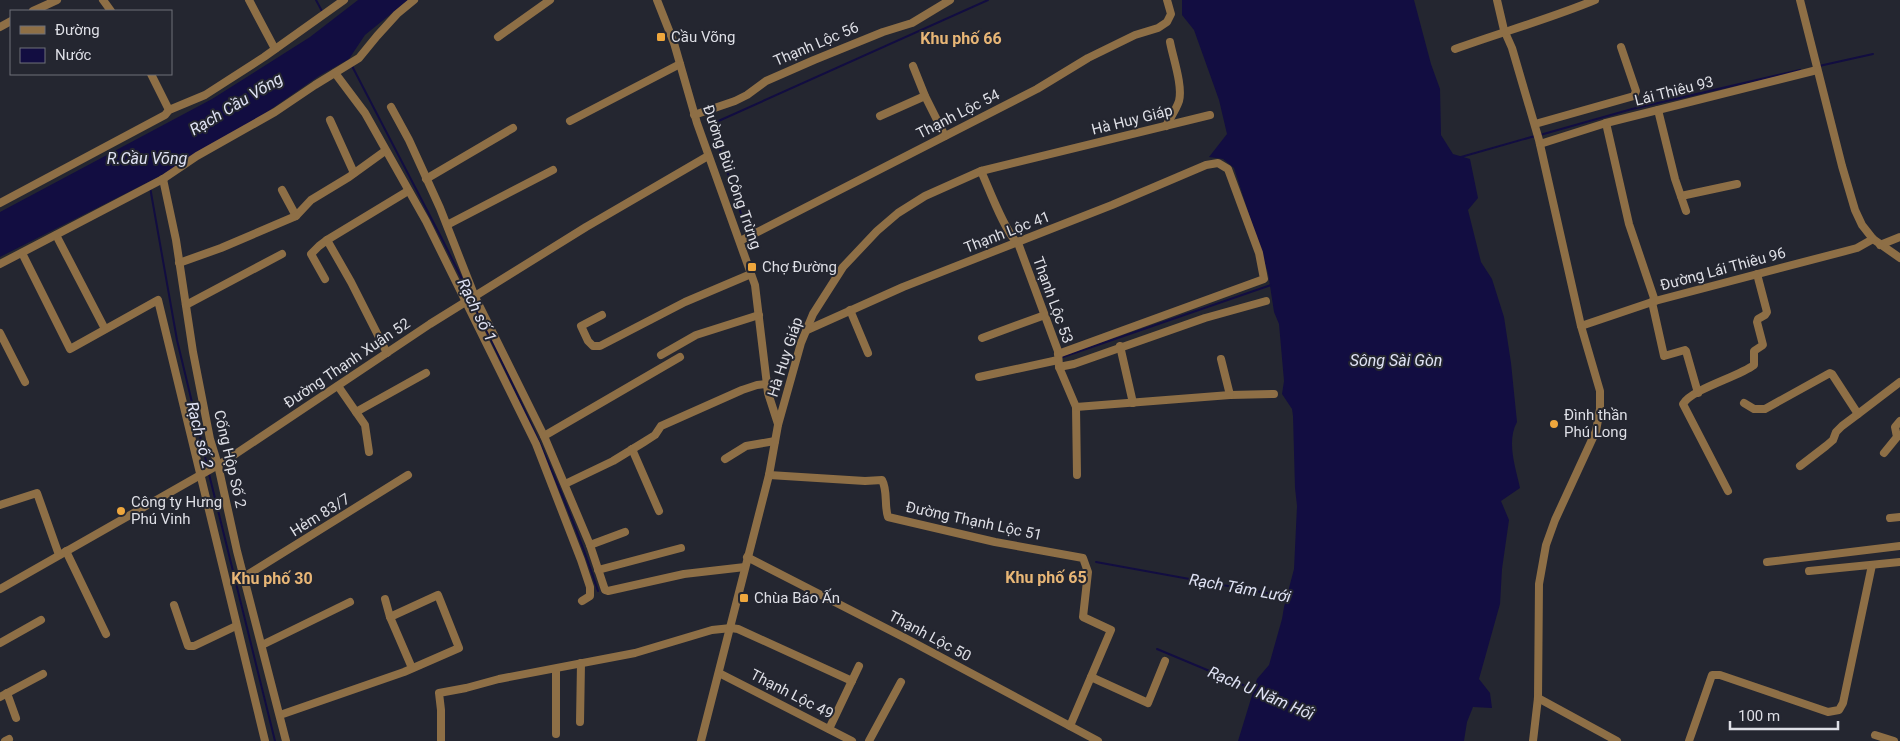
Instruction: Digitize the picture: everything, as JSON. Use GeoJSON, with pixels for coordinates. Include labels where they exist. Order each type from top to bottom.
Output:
{"type":"FeatureCollection","features":[{"type":"Feature","properties":{"kind":"street"},"geometry":{"type":"LineString","coordinates":[[35,10],[57,0]]}},
{"type":"Feature","properties":{"kind":"street"},"geometry":{"type":"LineString","coordinates":[[249,0],[275,49]]}},
{"type":"Feature","properties":{"kind":"street"},"geometry":{"type":"LineString","coordinates":[[0,203],[82,158],[128,136],[165,115],[169,110],[205,95],[275,49],[344,0]]}},
{"type":"Feature","properties":{"kind":"street"},"geometry":{"type":"LineString","coordinates":[[0,264],[154,184],[197,156],[275,112],[359,58],[397,14],[414,0]]}},
{"type":"Feature","properties":{"kind":"street"},"geometry":{"type":"LineString","coordinates":[[498,37],[550,0]]}},
{"type":"Feature","properties":{"kind":"street","name":"Đường Bùi Công Trừng"},"geometry":{"type":"LineString","coordinates":[[657,0],[674,43],[694,115],[708,156],[755,285],[767,384],[778,425]]}},
{"type":"Feature","properties":{"kind":"street","name":"Thạnh Lộc 56"},"geometry":{"type":"LineString","coordinates":[[694,115],[735,101],[747,95],[766,80],[883,32],[912,23],[950,0]]}},
{"type":"Feature","properties":{"kind":"street","name":"Thạnh Lộc 54"},"geometry":{"type":"LineString","coordinates":[[740,241],[1037,89],[1088,58],[1135,35],[1158,28],[1167,22],[1171,14],[1167,0]]}},
{"type":"Feature","properties":{"kind":"street"},"geometry":{"type":"LineString","coordinates":[[1497,0],[1504,30],[1539,142],[1581,326],[1600,391],[1600,409],[1596,431],[1555,520],[1546,545],[1539,584],[1538,698],[1533,741]]}},
{"type":"Feature","properties":{"kind":"street"},"geometry":{"type":"LineString","coordinates":[[1455,49],[1504,30],[1536,22],[1595,0]]}},
{"type":"Feature","properties":{"kind":"street"},"geometry":{"type":"LineString","coordinates":[[1801,0],[1855,210],[1862,225],[1873,239],[1900,258]]}},
{"type":"Feature","properties":{"kind":"street"},"geometry":{"type":"LineString","coordinates":[[1166,126],[1179,100],[1179,89],[1170,42]]}},
{"type":"Feature","properties":{"kind":"street"},"geometry":{"type":"LineString","coordinates":[[1535,127],[1634,96],[1636,91],[1621,47]]}},
{"type":"Feature","properties":{"kind":"street"},"geometry":{"type":"LineString","coordinates":[[570,121],[680,64]]}},
{"type":"Feature","properties":{"kind":"street"},"geometry":{"type":"LineString","coordinates":[[913,66],[925,96],[945,136]]}},
{"type":"Feature","properties":{"kind":"street","name":"Lái Thiêu 93"},"geometry":{"type":"LineString","coordinates":[[1539,142],[1817,67]]}},
{"type":"Feature","properties":{"kind":"street"},"geometry":{"type":"LineString","coordinates":[[335,73],[365,113],[426,221],[536,444],[581,560],[591,593],[587,599],[582,601]]}},
{"type":"Feature","properties":{"kind":"street"},"geometry":{"type":"LineString","coordinates":[[151,75],[169,110]]}},
{"type":"Feature","properties":{"kind":"street"},"geometry":{"type":"LineString","coordinates":[[880,116],[925,96]]}},
{"type":"Feature","properties":{"kind":"street"},"geometry":{"type":"LineString","coordinates":[[390,107],[447,225],[475,297],[566,484],[590,545],[604,588],[608,591],[684,574],[745,568]]}},
{"type":"Feature","properties":{"kind":"street"},"geometry":{"type":"LineString","coordinates":[[1658,110],[1672,169],[1686,211]]}},
{"type":"Feature","properties":{"kind":"street","name":"Hà Huy Giáp"},"geometry":{"type":"LineString","coordinates":[[701,741],[769,475],[778,425],[813,314],[833,280],[855,253],[898,213],[925,196],[981,170],[1210,115]]}},
{"type":"Feature","properties":{"kind":"street"},"geometry":{"type":"LineString","coordinates":[[330,120],[354,173]]}},
{"type":"Feature","properties":{"kind":"street"},"geometry":{"type":"LineString","coordinates":[[1606,123],[1629,224],[1653,302],[1664,356],[1686,351],[1698,393]]}},
{"type":"Feature","properties":{"kind":"street"},"geometry":{"type":"LineString","coordinates":[[426,179],[513,128]]}},
{"type":"Feature","properties":{"kind":"street"},"geometry":{"type":"LineString","coordinates":[[179,263],[221,248],[296,216],[311,200],[385,151]]}},
{"type":"Feature","properties":{"kind":"street","name":"Đường Thạnh Xuân 52"},"geometry":{"type":"LineString","coordinates":[[0,589],[218,465],[387,353],[586,226],[708,156]]}},
{"type":"Feature","properties":{"kind":"street","name":"Thạnh Lộc 41"},"geometry":{"type":"LineString","coordinates":[[807,330],[903,287],[1016,241],[1206,165],[1218,163],[1228,169],[1259,253],[1264,279],[1199,303]]}},
{"type":"Feature","properties":{"kind":"street"},"geometry":{"type":"LineString","coordinates":[[447,225],[553,170]]}},
{"type":"Feature","properties":{"kind":"street","name":"Thạnh Lộc 53"},"geometry":{"type":"LineString","coordinates":[[981,170],[1008,229],[1016,241],[1058,351],[1058,360],[1076,407],[1077,475]]}},
{"type":"Feature","properties":{"kind":"street","name":"Cống Hộp Số 2"},"geometry":{"type":"LineString","coordinates":[[163,179],[210,439],[286,741]]}},
{"type":"Feature","properties":{"kind":"street"},"geometry":{"type":"LineString","coordinates":[[1681,196],[1737,184]]}},
{"type":"Feature","properties":{"kind":"street"},"geometry":{"type":"LineString","coordinates":[[282,190],[296,216]]}},
{"type":"Feature","properties":{"kind":"street"},"geometry":{"type":"LineString","coordinates":[[325,279],[311,254],[318,246],[408,191]]}},
{"type":"Feature","properties":{"kind":"street"},"geometry":{"type":"LineString","coordinates":[[56,235],[105,330]]}},
{"type":"Feature","properties":{"kind":"street"},"geometry":{"type":"LineString","coordinates":[[1880,245],[1900,238]]}},
{"type":"Feature","properties":{"kind":"street","name":"Đường Lái Thiêu 96"},"geometry":{"type":"LineString","coordinates":[[1581,326],[1653,302],[1857,248],[1873,239]]}},
{"type":"Feature","properties":{"kind":"street"},"geometry":{"type":"LineString","coordinates":[[327,240],[351,282],[387,353]]}},
{"type":"Feature","properties":{"kind":"street"},"geometry":{"type":"LineString","coordinates":[[22,253],[70,349],[158,300],[265,741]]}},
{"type":"Feature","properties":{"kind":"street"},"geometry":{"type":"LineString","coordinates":[[186,305],[282,254]]}},
{"type":"Feature","properties":{"kind":"street"},"geometry":{"type":"LineString","coordinates":[[602,315],[581,326],[588,341],[593,346],[600,346],[685,302],[751,274]]}},
{"type":"Feature","properties":{"kind":"street"},"geometry":{"type":"LineString","coordinates":[[1728,491],[1683,404],[1684,401],[1698,393],[1754,364],[1754,351],[1763,345],[1757,322],[1767,312],[1757,274]]}},
{"type":"Feature","properties":{"kind":"street"},"geometry":{"type":"LineString","coordinates":[[1058,360],[1074,364],[1205,317],[1266,301]]}},
{"type":"Feature","properties":{"kind":"street"},"geometry":{"type":"LineString","coordinates":[[979,378],[1058,360],[1199,303],[1205,317]]}},
{"type":"Feature","properties":{"kind":"street"},"geometry":{"type":"LineString","coordinates":[[850,310],[868,353]]}},
{"type":"Feature","properties":{"kind":"street"},"geometry":{"type":"LineString","coordinates":[[982,338],[1044,314]]}},
{"type":"Feature","properties":{"kind":"street"},"geometry":{"type":"LineString","coordinates":[[661,354],[696,334],[759,315]]}},
{"type":"Feature","properties":{"kind":"street"},"geometry":{"type":"LineString","coordinates":[[0,333],[25,382]]}},
{"type":"Feature","properties":{"kind":"street"},"geometry":{"type":"LineString","coordinates":[[1120,346],[1133,403]]}},
{"type":"Feature","properties":{"kind":"street"},"geometry":{"type":"LineString","coordinates":[[544,436],[680,357]]}},
{"type":"Feature","properties":{"kind":"street"},"geometry":{"type":"LineString","coordinates":[[1221,359],[1230,395]]}},
{"type":"Feature","properties":{"kind":"street"},"geometry":{"type":"LineString","coordinates":[[356,412],[426,372]]}},
{"type":"Feature","properties":{"kind":"street"},"geometry":{"type":"LineString","coordinates":[[1744,403],[1754,409],[1765,410],[1830,373],[1858,414]]}},
{"type":"Feature","properties":{"kind":"street"},"geometry":{"type":"LineString","coordinates":[[1800,466],[1826,446],[1842,426],[1900,382]]}},
{"type":"Feature","properties":{"kind":"street"},"geometry":{"type":"LineString","coordinates":[[566,484],[613,461],[655,435],[661,426],[742,390],[767,384]]}},
{"type":"Feature","properties":{"kind":"street"},"geometry":{"type":"LineString","coordinates":[[338,386],[364,424],[369,452]]}},
{"type":"Feature","properties":{"kind":"street"},"geometry":{"type":"LineString","coordinates":[[1076,407],[1230,395],[1274,394]]}},
{"type":"Feature","properties":{"kind":"street"},"geometry":{"type":"LineString","coordinates":[[1884,453],[1897,437],[1895,427],[1900,421]]}},
{"type":"Feature","properties":{"kind":"street"},"geometry":{"type":"LineString","coordinates":[[724,459],[746,446],[775,441]]}},
{"type":"Feature","properties":{"kind":"street"},"geometry":{"type":"LineString","coordinates":[[632,449],[659,511]]}},
{"type":"Feature","properties":{"kind":"street","name":"Hẻm 83/7"},"geometry":{"type":"LineString","coordinates":[[244,577],[408,475]]}},
{"type":"Feature","properties":{"kind":"street","name":"Đường Thạnh Lộc 51"},"geometry":{"type":"LineString","coordinates":[[769,475],[865,482],[882,480],[885,485],[885,508],[888,516],[995,542],[1083,558],[1088,572],[1083,617],[1111,630],[1091,677]]}},
{"type":"Feature","properties":{"kind":"street"},"geometry":{"type":"LineString","coordinates":[[0,505],[37,493],[63,553],[106,634]]}},
{"type":"Feature","properties":{"kind":"street"},"geometry":{"type":"LineString","coordinates":[[1890,518],[1900,516]]}},
{"type":"Feature","properties":{"kind":"street"},"geometry":{"type":"LineString","coordinates":[[590,545],[625,532]]}},
{"type":"Feature","properties":{"kind":"street"},"geometry":{"type":"LineString","coordinates":[[1767,562],[1900,546]]}},
{"type":"Feature","properties":{"kind":"street"},"geometry":{"type":"LineString","coordinates":[[598,570],[681,548]]}},
{"type":"Feature","properties":{"kind":"street","name":"Thạnh Lộc 50"},"geometry":{"type":"LineString","coordinates":[[747,557],[907,639],[1098,741]]}},
{"type":"Feature","properties":{"kind":"street"},"geometry":{"type":"LineString","coordinates":[[1809,571],[1900,562]]}},
{"type":"Feature","properties":{"kind":"street"},"geometry":{"type":"LineString","coordinates":[[1689,741],[1710,676],[1714,674],[1828,712],[1839,710],[1843,703],[1872,565]]}},
{"type":"Feature","properties":{"kind":"street"},"geometry":{"type":"LineString","coordinates":[[280,715],[412,668],[459,648],[438,595],[390,617]]}},
{"type":"Feature","properties":{"kind":"street"},"geometry":{"type":"LineString","coordinates":[[385,599],[390,617],[412,668]]}},
{"type":"Feature","properties":{"kind":"street"},"geometry":{"type":"LineString","coordinates":[[262,644],[350,602]]}},
{"type":"Feature","properties":{"kind":"street"},"geometry":{"type":"LineString","coordinates":[[174,605],[188,646],[194,646],[236,626]]}},
{"type":"Feature","properties":{"kind":"street"},"geometry":{"type":"LineString","coordinates":[[0,643],[41,620]]}},
{"type":"Feature","properties":{"kind":"street"},"geometry":{"type":"LineString","coordinates":[[441,741],[439,692],[636,653],[712,630],[738,629],[852,681]]}},
{"type":"Feature","properties":{"kind":"street"},"geometry":{"type":"LineString","coordinates":[[1070,726],[1091,677],[1148,703],[1165,661]]}},
{"type":"Feature","properties":{"kind":"street"},"geometry":{"type":"LineString","coordinates":[[580,722],[581,663]]}},
{"type":"Feature","properties":{"kind":"street"},"geometry":{"type":"LineString","coordinates":[[830,729],[859,666]]}},
{"type":"Feature","properties":{"kind":"street"},"geometry":{"type":"LineString","coordinates":[[556,669],[556,734]]}},
{"type":"Feature","properties":{"kind":"street","name":"Thạnh Lộc 49"},"geometry":{"type":"LineString","coordinates":[[719,673],[852,741]]}},
{"type":"Feature","properties":{"kind":"street"},"geometry":{"type":"LineString","coordinates":[[16,718],[3,695],[43,674]]}},
{"type":"Feature","properties":{"kind":"street"},"geometry":{"type":"LineString","coordinates":[[870,741],[901,682]]}},
{"type":"Feature","properties":{"kind":"street"},"geometry":{"type":"LineString","coordinates":[[1538,698],[1617,741]]}},
{"type":"Feature","properties":{"kind":"street"},"geometry":{"type":"LineString","coordinates":[[1875,735],[1894,741]]}},
{"type":"Feature","properties":{"kind":"water","name":"R.Cầu Võng"},"geometry":{"type":"Polygon","coordinates":[[[358,0],[408,0],[365,35],[349,59],[319,76],[264,114],[160,176],[0,257],[0,212],[212,99],[310,37],[358,0]]]}},
{"type":"Feature","properties":{"kind":"water","name":"Sông Sài Gòn"},"geometry":{"type":"Polygon","coordinates":[[[1182,0],[1414,0],[1431,64],[1440,89],[1441,135],[1453,154],[1470,159],[1478,198],[1468,210],[1481,262],[1492,279],[1504,317],[1517,422],[1512,438],[1512,446],[1520,488],[1501,501],[1509,520],[1502,569],[1500,604],[1479,679],[1490,693],[1492,708],[1473,707],[1467,722],[1464,741],[1238,741],[1257,679],[1269,665],[1294,569],[1297,506],[1293,416],[1292,409],[1282,394],[1284,381],[1279,324],[1274,312],[1268,273],[1234,168],[1223,159],[1209,157],[1227,134],[1219,100],[1194,30],[1182,15],[1182,0]]]}},
{"type":"Feature","properties":{"kind":"waterway"},"geometry":{"type":"LineString","coordinates":[[316,0],[323,13]]}},
{"type":"Feature","properties":{"kind":"waterway"},"geometry":{"type":"LineString","coordinates":[[744,223],[714,131],[714,123],[988,0]]}},
{"type":"Feature","properties":{"kind":"waterway"},"geometry":{"type":"LineString","coordinates":[[1819,66],[1873,54]]}},
{"type":"Feature","properties":{"kind":"waterway","name":"Rạch số 1"},"geometry":{"type":"LineString","coordinates":[[352,66],[471,297]]}},
{"type":"Feature","properties":{"kind":"waterway"},"geometry":{"type":"LineString","coordinates":[[1540,135],[1632,109],[1800,70]]}},
{"type":"Feature","properties":{"kind":"waterway"},"geometry":{"type":"LineString","coordinates":[[1461,157],[1535,136]]}},
{"type":"Feature","properties":{"kind":"waterway","name":"Rạch số 2"},"geometry":{"type":"LineString","coordinates":[[150,187],[177,340],[208,469]]}},
{"type":"Feature","properties":{"kind":"waterway"},"geometry":{"type":"LineString","coordinates":[[1060,358],[1271,285]]}},
{"type":"Feature","properties":{"kind":"waterway","name":"Rạch số 1"},"geometry":{"type":"LineString","coordinates":[[473,302],[556,480],[598,591]]}},
{"type":"Feature","properties":{"kind":"waterway","name":"Rạch số 2"},"geometry":{"type":"LineString","coordinates":[[209,474],[275,741]]}},
{"type":"Feature","properties":{"kind":"waterway","name":"Rạch Tám Lưới"},"geometry":{"type":"LineString","coordinates":[[1096,562],[1288,597]]}},
{"type":"Feature","properties":{"kind":"waterway","name":"Rạch U Năm Hối"},"geometry":{"type":"LineString","coordinates":[[1157,649],[1255,690]]}},
{"type":"Feature","properties":{"kind":"place","name":"Cầu Võng"},"geometry":{"type":"Point","coordinates":[661,37]}},
{"type":"Feature","properties":{"kind":"place","name":"Chợ Đường"},"geometry":{"type":"Point","coordinates":[752,267]}},
{"type":"Feature","properties":{"kind":"place","name":"Đình thần Phú Long"},"geometry":{"type":"Point","coordinates":[1554,424]}},
{"type":"Feature","properties":{"kind":"place","name":"Công ty Hưng Phú Vinh"},"geometry":{"type":"Point","coordinates":[121,511]}},
{"type":"Feature","properties":{"kind":"place","name":"Chùa Báo Ấn"},"geometry":{"type":"Point","coordinates":[744,598]}},
{"type":"Feature","properties":{"kind":"district","name":"Khu phố 66"},"geometry":{"type":"Point","coordinates":[961,38]}},
{"type":"Feature","properties":{"kind":"district","name":"Khu phố 65"},"geometry":{"type":"Point","coordinates":[1046,577]}},
{"type":"Feature","properties":{"kind":"district","name":"Khu phố 30"},"geometry":{"type":"Point","coordinates":[272,578]}},
{"type":"Feature","properties":{"kind":"water label","name":"Rạch Cầu Võng"},"geometry":{"type":"Point","coordinates":[236,104]}}]}
